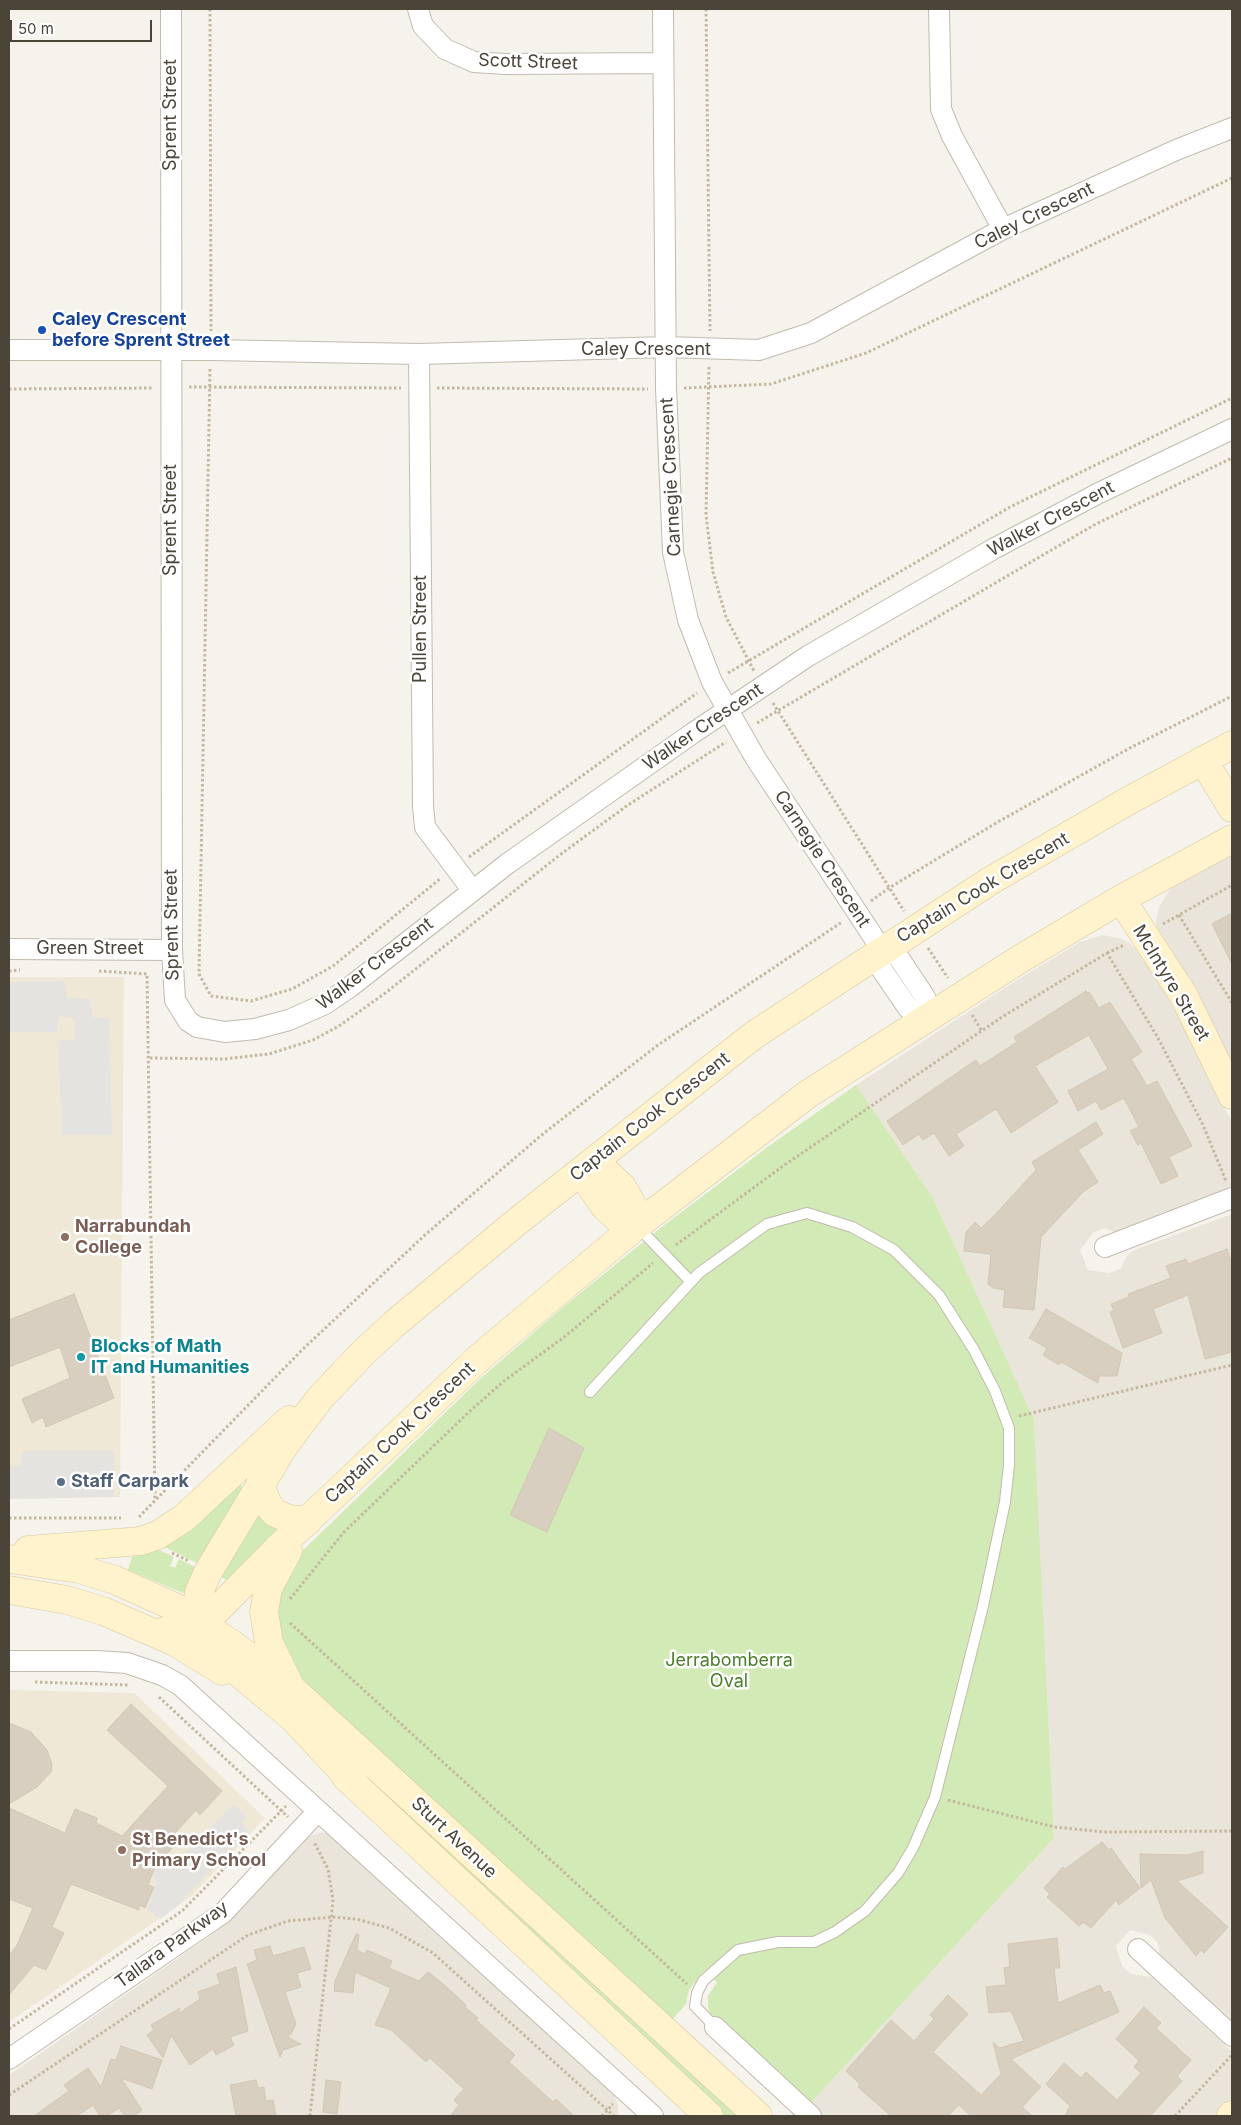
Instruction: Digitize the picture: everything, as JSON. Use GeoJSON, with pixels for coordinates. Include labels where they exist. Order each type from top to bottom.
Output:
{"type":"FeatureCollection","features":[{"type":"Feature","properties":{"kind":"main road"},"geometry":{"type":"LineString","coordinates":[[1223,756],[1232,808]]}},
{"type":"Feature","properties":{"kind":"main road","name":"Captain Cook Crescent"},"geometry":{"type":"LineString","coordinates":[[360,1790],[294,1719],[214,1652],[199,1621],[197,1598],[204,1578],[260,1484],[310,1410],[364,1352],[519,1220],[754,1035],[990,881],[1223,756]]}},
{"type":"Feature","properties":{"kind":"main road","name":"Captain Cook Crescent"},"geometry":{"type":"LineString","coordinates":[[157,1633],[171,1631],[199,1621],[216,1610],[480,1357],[637,1226],[808,1094],[927,1017],[1122,899],[1232,839]]}},
{"type":"Feature","properties":{"kind":"main road","name":"McIntyre Street"},"geometry":{"type":"LineString","coordinates":[[1122,899],[1184,996],[1232,1095]]}},
{"type":"Feature","properties":{"kind":"main road"},"geometry":{"type":"LineString","coordinates":[[587,1166],[622,1187],[637,1226]]}},
{"type":"Feature","properties":{"kind":"main road"},"geometry":{"type":"LineString","coordinates":[[9,1552],[141,1541],[171,1528],[364,1352]]}},
{"type":"Feature","properties":{"kind":"main road"},"geometry":{"type":"LineString","coordinates":[[260,1484],[268,1505],[276,1513],[289,1519],[308,1520],[272,1577],[264,1608],[269,1643],[291,1688]]}},
{"type":"Feature","properties":{"kind":"main road","name":"Sturt Avenue"},"geometry":{"type":"LineString","coordinates":[[9,1559],[79,1569],[130,1587],[179,1609],[199,1621],[291,1688],[758,2116]]}},
{"type":"Feature","properties":{"kind":"main road","name":"Sturt Avenue"},"geometry":{"type":"LineString","coordinates":[[9,1590],[67,1600],[104,1611],[157,1633],[208,1662],[243,1687],[360,1790],[710,2116]]}},
{"type":"Feature","properties":{"kind":"street","name":"Sprent Street"},"geometry":{"type":"LineString","coordinates":[[171,9],[172,950],[174,995],[181,1012],[192,1024]]}},
{"type":"Feature","properties":{"kind":"street","name":"Scott Street"},"geometry":{"type":"LineString","coordinates":[[418,9],[423,26],[445,49],[474,62],[504,64],[663,63]]}},
{"type":"Feature","properties":{"kind":"street","name":"Carnegie Crescent"},"geometry":{"type":"LineString","coordinates":[[663,9],[666,388],[673,552],[688,620],[712,682],[727,711],[882,950],[897,955],[925,997],[927,1017]]}},
{"type":"Feature","properties":{"kind":"street"},"geometry":{"type":"LineString","coordinates":[[939,9],[941,109],[952,136],[1003,229]]}},
{"type":"Feature","properties":{"kind":"street","name":"Caley Crescent"},"geometry":{"type":"LineString","coordinates":[[9,350],[211,350],[419,354],[667,347],[710,350],[759,350],[811,333],[1003,229],[1176,150],[1232,128]]}},
{"type":"Feature","properties":{"kind":"street","name":"Pullen Street"},"geometry":{"type":"LineString","coordinates":[[419,354],[423,806],[425,827],[472,890]]}},
{"type":"Feature","properties":{"kind":"street","name":"Walker Crescent"},"geometry":{"type":"LineString","coordinates":[[192,1024],[215,1032],[255,1029],[289,1020],[314,1009],[350,987],[472,890],[808,656],[995,548],[1099,494],[1232,429]]}},
{"type":"Feature","properties":{"kind":"street","name":"Green Street"},"geometry":{"type":"LineString","coordinates":[[9,949],[172,950]]}},
{"type":"Feature","properties":{"kind":"street"},"geometry":{"type":"LineString","coordinates":[[1105,1247],[1232,1198]]}},
{"type":"Feature","properties":{"kind":"street"},"geometry":{"type":"LineString","coordinates":[[9,1661],[114,1662],[150,1670],[180,1686],[645,2114]]}},
{"type":"Feature","properties":{"kind":"street","name":"Tallara Parkway"},"geometry":{"type":"LineString","coordinates":[[9,2059],[223,1913],[318,1811]]}},
{"type":"Feature","properties":{"kind":"street"},"geometry":{"type":"LineString","coordinates":[[1138,1949],[1232,2036]]}},
{"type":"Feature","properties":{"kind":"street"},"geometry":{"type":"LineString","coordinates":[[715,2028],[811,2116]]}},
{"type":"Feature","properties":{"kind":"lane"},"geometry":{"type":"LineString","coordinates":[[590,1392],[699,1273],[767,1224],[807,1213],[852,1227],[894,1250],[939,1295],[974,1350],[995,1391],[1009,1428],[1009,1465],[1005,1502],[984,1606],[935,1797],[913,1848],[898,1873],[864,1911],[834,1932],[814,1942],[778,1942],[738,1950],[704,1981],[697,1993],[695,2006],[715,2028]]}},
{"type":"Feature","properties":{"kind":"lane"},"geometry":{"type":"LineString","coordinates":[[637,1226],[691,1282]]}},
{"type":"Feature","properties":{"kind":"path"},"geometry":{"type":"LineString","coordinates":[[210,9],[211,350],[208,387],[199,974],[211,996],[251,1001],[292,989],[333,966],[455,867],[712,682],[1010,507],[1232,398]]}},
{"type":"Feature","properties":{"kind":"path"},"geometry":{"type":"LineString","coordinates":[[706,9],[710,350],[707,387],[706,515],[713,572],[726,617],[777,711],[982,1031]]}},
{"type":"Feature","properties":{"kind":"path"},"geometry":{"type":"LineString","coordinates":[[150,1058],[224,1059],[251,1057],[294,1047],[339,1026],[378,999],[569,848],[628,805],[740,732],[1094,525],[1232,458]]}},
{"type":"Feature","properties":{"kind":"path"},"geometry":{"type":"LineString","coordinates":[[134,1518],[139,1517],[311,1341],[426,1234],[544,1133],[658,1044],[889,888],[996,823],[1128,749],[1232,696]]}},
{"type":"Feature","properties":{"kind":"path"},"geometry":{"type":"LineString","coordinates":[[1144,936],[1232,885]]}},
{"type":"Feature","properties":{"kind":"path"},"geometry":{"type":"LineString","coordinates":[[1179,915],[1232,1003]]}},
{"type":"Feature","properties":{"kind":"path"},"geometry":{"type":"LineString","coordinates":[[9,970],[27,970]]}},
{"type":"Feature","properties":{"kind":"path"},"geometry":{"type":"LineString","coordinates":[[91,970],[148,974],[155,1500]]}},
{"type":"Feature","properties":{"kind":"path"},"geometry":{"type":"LineString","coordinates":[[1006,1419],[1232,1365]]}},
{"type":"Feature","properties":{"kind":"path"},"geometry":{"type":"LineString","coordinates":[[9,1518],[125,1518]]}},
{"type":"Feature","properties":{"kind":"path"},"geometry":{"type":"LineString","coordinates":[[166,1550],[194,1564]]}},
{"type":"Feature","properties":{"kind":"path"},"geometry":{"type":"LineString","coordinates":[[286,1620],[697,1993]]}},
{"type":"Feature","properties":{"kind":"path"},"geometry":{"type":"LineString","coordinates":[[30,1682],[132,1685]]}},
{"type":"Feature","properties":{"kind":"path"},"geometry":{"type":"LineString","coordinates":[[158,1696],[312,1838],[328,1869],[333,1891],[333,1917],[310,2116]]}},
{"type":"Feature","properties":{"kind":"path"},"geometry":{"type":"LineString","coordinates":[[9,2029],[182,1911],[298,1793]]}},
{"type":"Feature","properties":{"kind":"path"},"geometry":{"type":"LineString","coordinates":[[935,1797],[1054,1827],[1104,1832],[1232,1831]]}},
{"type":"Feature","properties":{"kind":"path"},"geometry":{"type":"LineString","coordinates":[[9,2095],[248,1935],[288,1921],[333,1917],[356,1919],[389,1928],[433,1953],[614,2116]]}},
{"type":"Feature","properties":{"kind":"path"},"geometry":{"type":"LineString","coordinates":[[1176,2116],[1232,2055]]}},
{"type":"Feature","properties":{"kind":"shaded area"},"geometry":{"type":"Polygon","coordinates":[[[1232,855],[1232,1063],[1157,932],[1156,923],[1159,907],[1169,891],[1177,884],[1232,855]]]}},
{"type":"Feature","properties":{"kind":"shaded area"},"geometry":{"type":"Polygon","coordinates":[[[1103,935],[1122,939],[1132,945],[1141,955],[1180,1018],[1232,1122],[1232,1192],[1118,1234],[1105,1228],[1094,1232],[1080,1250],[1088,1270],[1109,1273],[1120,1269],[1127,1256],[1134,1250],[1232,1214],[1232,2027],[1160,1956],[1158,1943],[1150,1935],[1130,1930],[1116,1946],[1122,1966],[1131,1974],[1152,1977],[1232,2052],[1232,2101],[1219,2116],[821,2116],[809,2105],[1054,1838],[1034,1419],[932,1196],[856,1085],[1014,982],[1080,942],[1103,935]]]}},
{"type":"Feature","properties":{"kind":"shaded area","name":"Narrabundah College"},"geometry":{"type":"Polygon","coordinates":[[[9,977],[124,977],[120,1497],[9,1499],[9,977]]]}},
{"type":"Feature","properties":{"kind":"shaded area"},"geometry":{"type":"Polygon","coordinates":[[[65,981],[67,998],[91,999],[92,1016],[95,1018],[109,1018],[112,1135],[62,1135],[58,1040],[73,1040],[75,1036],[74,1018],[60,1016],[57,1021],[57,1032],[9,1032],[9,982],[65,981]]]}},
{"type":"Feature","properties":{"kind":"shaded area","name":"Staff Carpark"},"geometry":{"type":"Polygon","coordinates":[[[22,1451],[114,1451],[114,1497],[9,1499],[9,1466],[22,1466],[22,1451]]]}},
{"type":"Feature","properties":{"kind":"shaded area","name":"St Benedict's Primary School"},"geometry":{"type":"Polygon","coordinates":[[[9,1690],[134,1693],[265,1818],[192,1896],[9,2022],[9,1690]]]}},
{"type":"Feature","properties":{"kind":"shaded area"},"geometry":{"type":"Polygon","coordinates":[[[234,1804],[247,1817],[241,1822],[249,1832],[179,1905],[160,1919],[147,1909],[157,1881],[149,1872],[160,1862],[169,1870],[234,1804]]]}},
{"type":"Feature","properties":{"kind":"shaded area"},"geometry":{"type":"Polygon","coordinates":[[[323,1832],[330,1834],[613,2092],[618,2104],[618,2116],[9,2116],[9,2075],[210,1936],[233,1916],[306,1837],[323,1832]]]}},
{"type":"Feature","properties":{"kind":"green space","name":"Jerrabomberra Oval"},"geometry":{"type":"Polygon","coordinates":[[[856,1085],[932,1196],[1034,1419],[1054,1838],[809,2105],[711,2014],[708,2008],[708,1996],[717,1982],[704,1971],[689,1990],[686,2004],[671,2021],[296,1673],[271,1616],[293,1560],[480,1379],[562,1308],[663,1226],[773,1143],[856,1085]]]}},
{"type":"Feature","properties":{"kind":"green space"},"geometry":{"type":"Polygon","coordinates":[[[240,1483],[243,1491],[201,1565],[158,1544],[240,1483]]]}},
{"type":"Feature","properties":{"kind":"green space"},"geometry":{"type":"Polygon","coordinates":[[[256,1505],[285,1526],[233,1585],[219,1575],[256,1505]]]}},
{"type":"Feature","properties":{"kind":"green space"},"geometry":{"type":"Polygon","coordinates":[[[159,1550],[174,1557],[170,1566],[175,1568],[179,1559],[199,1569],[187,1592],[183,1593],[128,1570],[132,1557],[159,1550]]]}},
{"type":"Feature","properties":{"kind":"green space"},"geometry":{"type":"Polygon","coordinates":[[[332,1739],[742,2116],[723,2116],[394,1814],[332,1739]]]}},
{"type":"Feature","properties":{"kind":"building"},"geometry":{"type":"Polygon","coordinates":[[[1232,913],[1232,964],[1212,924],[1232,913]]]}},
{"type":"Feature","properties":{"kind":"building"},"geometry":{"type":"Polygon","coordinates":[[[1086,991],[1087,993],[1089,992],[1099,1008],[1110,1002],[1142,1052],[1131,1059],[1147,1086],[1157,1081],[1192,1146],[1169,1157],[1178,1176],[1161,1184],[1141,1143],[1138,1145],[1130,1131],[1139,1127],[1124,1098],[1101,1110],[1096,1101],[1078,1111],[1068,1091],[1108,1069],[1089,1035],[1035,1066],[1058,1102],[1011,1133],[996,1109],[956,1134],[964,1146],[949,1156],[934,1133],[923,1140],[919,1134],[903,1145],[887,1121],[976,1060],[980,1066],[1017,1042],[1014,1037],[1086,991]]]}},
{"type":"Feature","properties":{"kind":"building"},"geometry":{"type":"Polygon","coordinates":[[[1096,1122],[1103,1134],[1078,1150],[1098,1182],[1083,1192],[1041,1237],[1034,1310],[1003,1307],[1005,1290],[993,1288],[988,1284],[991,1254],[964,1251],[966,1232],[975,1222],[981,1228],[992,1218],[1036,1170],[1032,1162],[1096,1122]]]}},
{"type":"Feature","properties":{"kind":"building"},"geometry":{"type":"Polygon","coordinates":[[[1227,1249],[1232,1264],[1232,1352],[1205,1359],[1188,1295],[1153,1309],[1162,1333],[1123,1348],[1110,1312],[1114,1311],[1111,1304],[1129,1297],[1128,1294],[1171,1278],[1166,1266],[1186,1259],[1188,1264],[1227,1249]]]}},
{"type":"Feature","properties":{"kind":"building","name":"Blocks of Math IT and Humanities"},"geometry":{"type":"Polygon","coordinates":[[[74,1294],[114,1398],[46,1427],[43,1417],[32,1423],[22,1399],[70,1378],[60,1347],[9,1367],[9,1320],[74,1294]]]}},
{"type":"Feature","properties":{"kind":"building"},"geometry":{"type":"Polygon","coordinates":[[[1046,1309],[1122,1353],[1117,1376],[1099,1376],[1098,1383],[1061,1362],[1059,1365],[1043,1355],[1047,1348],[1029,1338],[1046,1309]]]}},
{"type":"Feature","properties":{"kind":"building"},"geometry":{"type":"Polygon","coordinates":[[[549,1428],[584,1448],[547,1532],[510,1515],[549,1428]]]}},
{"type":"Feature","properties":{"kind":"building"},"geometry":{"type":"Polygon","coordinates":[[[131,1704],[222,1791],[200,1815],[196,1810],[168,1841],[174,1846],[155,1867],[148,1885],[154,1887],[145,1908],[140,1905],[139,1910],[71,1884],[52,1927],[64,1933],[46,1970],[34,1965],[9,1995],[9,1956],[17,1945],[33,1908],[9,1899],[9,1808],[65,1833],[75,1809],[97,1818],[96,1823],[122,1836],[168,1786],[107,1730],[131,1704]]]}},
{"type":"Feature","properties":{"kind":"building"},"geometry":{"type":"Polygon","coordinates":[[[9,1723],[31,1732],[47,1750],[52,1764],[51,1772],[37,1787],[9,1804],[9,1723]]]}},
{"type":"Feature","properties":{"kind":"building"},"geometry":{"type":"Polygon","coordinates":[[[1102,1842],[1109,1850],[1111,1848],[1140,1888],[1119,1905],[1116,1900],[1091,1928],[1083,1922],[1079,1926],[1047,1897],[1050,1894],[1044,1888],[1063,1867],[1065,1869],[1102,1842]]]}},
{"type":"Feature","properties":{"kind":"building"},"geometry":{"type":"Polygon","coordinates":[[[1203,1851],[1203,1873],[1177,1881],[1228,1927],[1204,1953],[1201,1950],[1196,1956],[1165,1918],[1151,1880],[1141,1888],[1140,1854],[1188,1855],[1203,1851]]]}},
{"type":"Feature","properties":{"kind":"building"},"geometry":{"type":"Polygon","coordinates":[[[356,1934],[359,1935],[357,1950],[365,1954],[367,1950],[392,1961],[389,1968],[419,1981],[428,1972],[442,1983],[478,2018],[476,2020],[515,2055],[509,2062],[553,2102],[556,2099],[574,2116],[450,2116],[459,2105],[454,2100],[464,2089],[430,2058],[426,2062],[391,2030],[375,2025],[391,1988],[355,1972],[353,1993],[334,1991],[335,1981],[356,1934]]]}},
{"type":"Feature","properties":{"kind":"building"},"geometry":{"type":"Polygon","coordinates":[[[1057,1938],[1060,1968],[1054,1968],[1058,2003],[1100,1985],[1104,1993],[1110,1991],[1119,2012],[1011,2059],[1041,2087],[1022,2107],[1032,2116],[971,2116],[959,2105],[948,2116],[891,2116],[858,2087],[860,2084],[846,2071],[891,2020],[914,2041],[934,2019],[930,2015],[948,1995],[968,2014],[933,2052],[981,2095],[1001,2074],[993,2042],[999,2048],[1024,2041],[1011,2011],[989,2013],[986,1987],[1006,1985],[1004,1968],[1010,1967],[1008,1944],[1057,1938]]]}},
{"type":"Feature","properties":{"kind":"building"},"geometry":{"type":"Polygon","coordinates":[[[270,1946],[273,1956],[304,1947],[311,1969],[297,1973],[301,1987],[285,1992],[296,2024],[291,2034],[288,2034],[289,2038],[301,2044],[283,2050],[280,2057],[247,1964],[257,1960],[254,1950],[270,1946]]]}},
{"type":"Feature","properties":{"kind":"building"},"geometry":{"type":"Polygon","coordinates":[[[236,1967],[248,2031],[230,2037],[234,2045],[216,2055],[213,2049],[190,2065],[171,2035],[163,2058],[147,2035],[154,2030],[151,2025],[180,2008],[178,2014],[200,1999],[198,1992],[220,1984],[217,1974],[236,1967]]]}},
{"type":"Feature","properties":{"kind":"building"},"geometry":{"type":"Polygon","coordinates":[[[1144,2007],[1161,2023],[1156,2028],[1191,2060],[1177,2076],[1182,2081],[1150,2116],[1065,2116],[1070,2106],[1046,2084],[1064,2063],[1081,2078],[1086,2072],[1117,2100],[1141,2073],[1134,2067],[1139,2061],[1116,2039],[1144,2007]]]}},
{"type":"Feature","properties":{"kind":"building"},"geometry":{"type":"Polygon","coordinates":[[[121,2046],[162,2060],[152,2089],[121,2078],[142,2110],[134,2116],[125,2116],[119,2108],[107,2116],[100,2116],[93,2105],[77,2116],[34,2116],[69,2091],[64,2085],[88,2068],[101,2087],[111,2059],[116,2060],[121,2046]]]}},
{"type":"Feature","properties":{"kind":"building"},"geometry":{"type":"Polygon","coordinates":[[[256,2080],[258,2088],[264,2087],[266,2101],[273,2100],[276,2116],[236,2116],[230,2085],[256,2080]]]}},
{"type":"Feature","properties":{"kind":"building"},"geometry":{"type":"Polygon","coordinates":[[[326,2080],[341,2082],[337,2114],[323,2112],[326,2080]]]}},
{"type":"Feature","properties":{"kind":"place","name":"Caley Crescent before Sprent Street"},"geometry":{"type":"Point","coordinates":[42,330]}},
{"type":"Feature","properties":{"kind":"place","name":"Narrabundah College"},"geometry":{"type":"Point","coordinates":[65,1237]}},
{"type":"Feature","properties":{"kind":"place","name":"Blocks of Math IT and Humanities"},"geometry":{"type":"Point","coordinates":[81,1357]}},
{"type":"Feature","properties":{"kind":"place","name":"Staff Carpark"},"geometry":{"type":"Point","coordinates":[61,1482]}},
{"type":"Feature","properties":{"kind":"place","name":"St Benedict's Primary School"},"geometry":{"type":"Point","coordinates":[122,1850]}}]}
